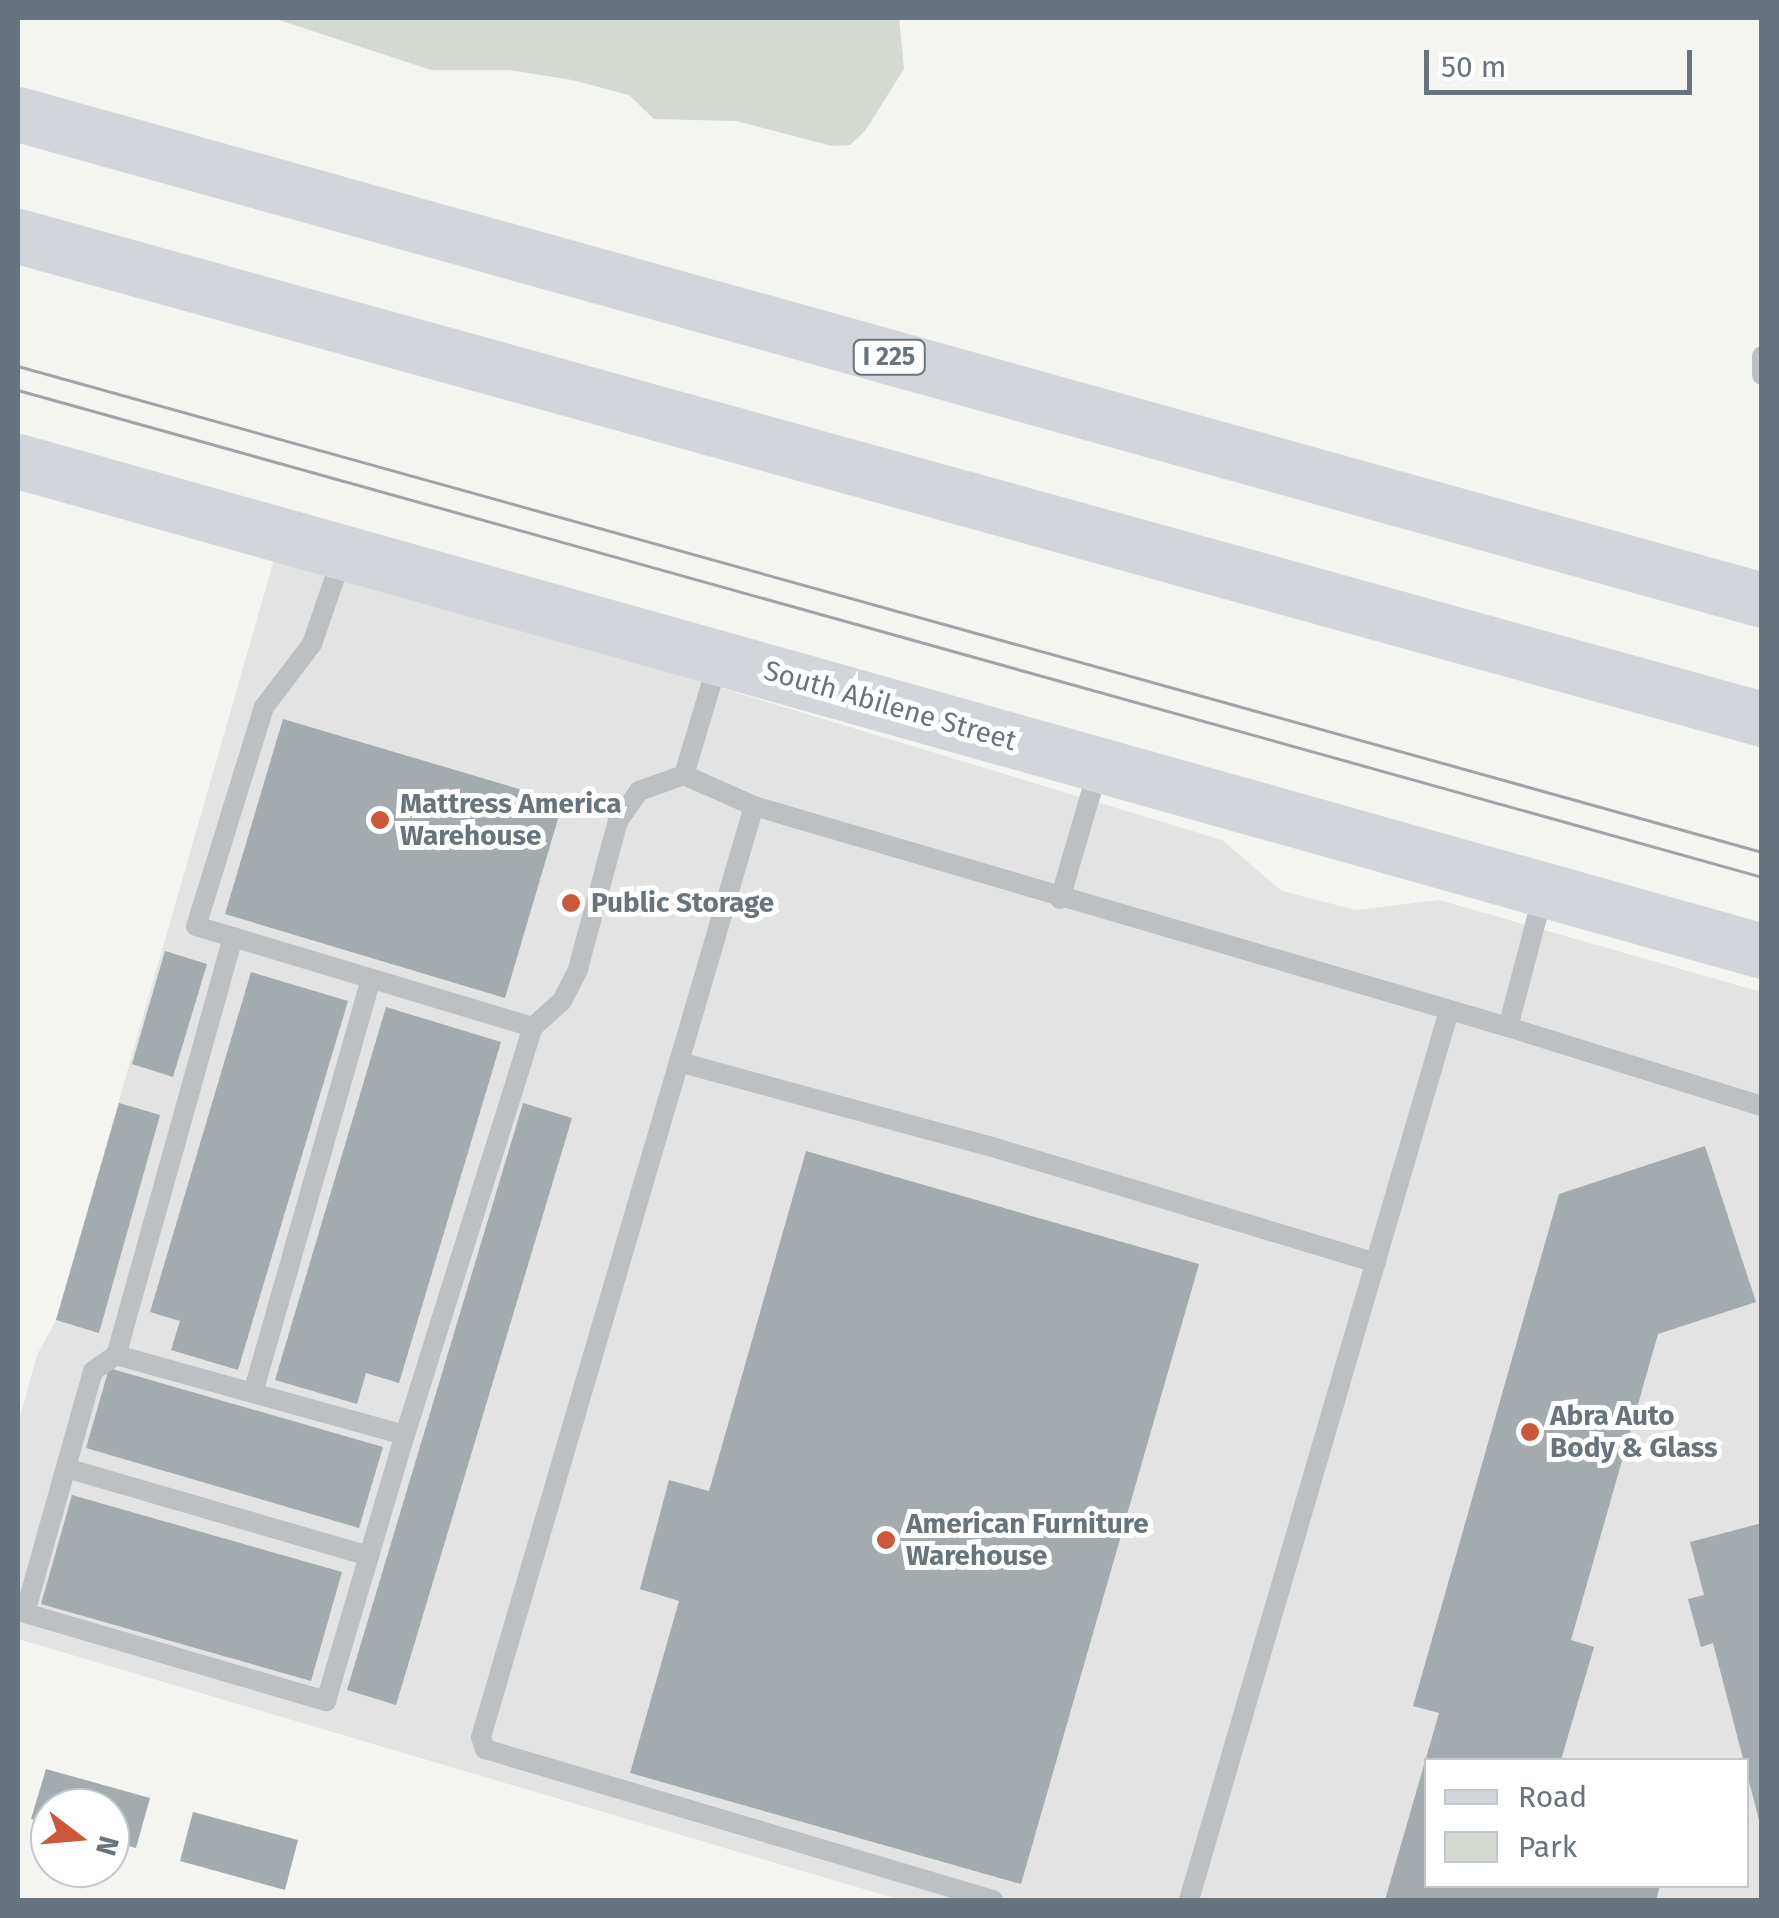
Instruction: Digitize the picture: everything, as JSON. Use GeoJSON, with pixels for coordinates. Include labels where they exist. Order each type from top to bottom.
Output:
{"type":"FeatureCollection","features":[{"type":"Feature","properties":{"kind":"main road","name":"I 225"},"geometry":{"type":"LineString","coordinates":[[18,114],[1762,600]]}},
{"type":"Feature","properties":{"kind":"main road"},"geometry":{"type":"LineString","coordinates":[[18,236],[1762,718]]}},
{"type":"Feature","properties":{"kind":"main road","name":"South Abilene Street"},"geometry":{"type":"LineString","coordinates":[[18,460],[1762,952]]}},
{"type":"Feature","properties":{"kind":"lane"},"geometry":{"type":"LineString","coordinates":[[1762,356],[1762,375]]}},
{"type":"Feature","properties":{"kind":"lane"},"geometry":{"type":"LineString","coordinates":[[344,552],[312,644],[264,707],[196,926],[534,1026]]}},
{"type":"Feature","properties":{"kind":"lane"},"geometry":{"type":"LineString","coordinates":[[684,776],[719,659]]}},
{"type":"Feature","properties":{"kind":"lane"},"geometry":{"type":"LineString","coordinates":[[1060,899],[1100,765]]}},
{"type":"Feature","properties":{"kind":"lane"},"geometry":{"type":"LineString","coordinates":[[233,937],[116,1355],[93,1370],[25,1614],[326,1701],[534,1026],[562,1001],[578,969],[618,821],[639,791],[684,776],[754,806],[1060,899],[1508,1027],[1762,1106]]}},
{"type":"Feature","properties":{"kind":"lane"},"geometry":{"type":"LineString","coordinates":[[754,806],[480,1727],[485,1749],[994,1900]]}},
{"type":"Feature","properties":{"kind":"lane"},"geometry":{"type":"LineString","coordinates":[[1508,1027],[1544,890]]}},
{"type":"Feature","properties":{"kind":"lane"},"geometry":{"type":"LineString","coordinates":[[253,1393],[371,978]]}},
{"type":"Feature","properties":{"kind":"lane"},"geometry":{"type":"LineString","coordinates":[[1190,1900],[1450,1010]]}},
{"type":"Feature","properties":{"kind":"lane"},"geometry":{"type":"LineString","coordinates":[[679,1062],[990,1146],[1376,1263]]}},
{"type":"Feature","properties":{"kind":"lane"},"geometry":{"type":"LineString","coordinates":[[116,1355],[405,1435]]}},
{"type":"Feature","properties":{"kind":"lane"},"geometry":{"type":"LineString","coordinates":[[66,1468],[369,1556]]}},
{"type":"Feature","properties":{"kind":"shaded area"},"geometry":{"type":"Polygon","coordinates":[[[276,553],[1222,840],[1282,891],[1356,910],[1439,900],[1761,992],[1761,1900],[901,1900],[18,1639],[18,1424],[37,1355],[56,1320],[276,553]]]}},
{"type":"Feature","properties":{"kind":"green space"},"geometry":{"type":"Polygon","coordinates":[[[273,18],[899,18],[904,69],[865,131],[850,145],[832,146],[736,121],[654,119],[629,95],[572,80],[509,70],[431,70],[273,18]]]}},
{"type":"Feature","properties":{"kind":"building"},"geometry":{"type":"Polygon","coordinates":[[[283,719],[563,802],[505,998],[225,914],[283,719]]]}},
{"type":"Feature","properties":{"kind":"building"},"geometry":{"type":"Polygon","coordinates":[[[165,951],[207,964],[173,1077],[132,1064],[165,951]]]}},
{"type":"Feature","properties":{"kind":"building"},"geometry":{"type":"Polygon","coordinates":[[[251,972],[348,1001],[238,1370],[171,1350],[180,1321],[150,1312],[251,972]]]}},
{"type":"Feature","properties":{"kind":"building"},"geometry":{"type":"Polygon","coordinates":[[[386,1007],[501,1042],[399,1383],[366,1373],[357,1404],[275,1380],[386,1007]]]}},
{"type":"Feature","properties":{"kind":"building"},"geometry":{"type":"Polygon","coordinates":[[[119,1103],[160,1115],[99,1333],[56,1320],[119,1103]]]}},
{"type":"Feature","properties":{"kind":"building"},"geometry":{"type":"Polygon","coordinates":[[[523,1103],[572,1118],[396,1705],[347,1690],[523,1103]]]}},
{"type":"Feature","properties":{"kind":"building"},"geometry":{"type":"Polygon","coordinates":[[[1705,1146],[1756,1302],[1658,1334],[1571,1640],[1594,1647],[1562,1758],[1426,1758],[1439,1713],[1413,1706],[1559,1194],[1705,1146]]]}},
{"type":"Feature","properties":{"kind":"building","name":"American Furniture Warehouse"},"geometry":{"type":"Polygon","coordinates":[[[806,1151],[1199,1264],[1021,1884],[630,1773],[679,1601],[640,1589],[669,1480],[709,1491],[806,1151]]]}},
{"type":"Feature","properties":{"kind":"building"},"geometry":{"type":"Polygon","coordinates":[[[109,1368],[383,1447],[359,1528],[86,1448],[109,1368]]]}},
{"type":"Feature","properties":{"kind":"building"},"geometry":{"type":"Polygon","coordinates":[[[72,1495],[342,1572],[311,1681],[41,1604],[72,1495]]]}},
{"type":"Feature","properties":{"kind":"building"},"geometry":{"type":"Polygon","coordinates":[[[1762,1523],[1762,1824],[1749,1782],[1749,1758],[1743,1758],[1713,1643],[1701,1647],[1688,1599],[1704,1595],[1690,1542],[1762,1523]]]}},
{"type":"Feature","properties":{"kind":"building"},"geometry":{"type":"Polygon","coordinates":[[[1424,1765],[1424,1888],[1659,1888],[1656,1900],[1385,1900],[1424,1765]]]}},
{"type":"Feature","properties":{"kind":"building"},"geometry":{"type":"Polygon","coordinates":[[[46,1769],[114,1788],[40,1788],[46,1769]]]}},
{"type":"Feature","properties":{"kind":"building"},"geometry":{"type":"Polygon","coordinates":[[[130,1792],[150,1798],[136,1848],[130,1846],[130,1792]]]}},
{"type":"Feature","properties":{"kind":"building"},"geometry":{"type":"Polygon","coordinates":[[[193,1812],[298,1840],[285,1890],[180,1861],[193,1812]]]}},
{"type":"Feature","properties":{"kind":"tram line"},"geometry":{"type":"LineString","coordinates":[[18,366],[1762,852]]}},
{"type":"Feature","properties":{"kind":"tram line"},"geometry":{"type":"LineString","coordinates":[[18,390],[1762,877]]}},
{"type":"Feature","properties":{"kind":"place","name":"Mattress America Warehouse"},"geometry":{"type":"Point","coordinates":[380,820]}},
{"type":"Feature","properties":{"kind":"place","name":"Public Storage"},"geometry":{"type":"Point","coordinates":[571,903]}},
{"type":"Feature","properties":{"kind":"place","name":"Abra Auto Body & Glass"},"geometry":{"type":"Point","coordinates":[1530,1432]}},
{"type":"Feature","properties":{"kind":"place","name":"American Furniture Warehouse"},"geometry":{"type":"Point","coordinates":[886,1540]}}]}
